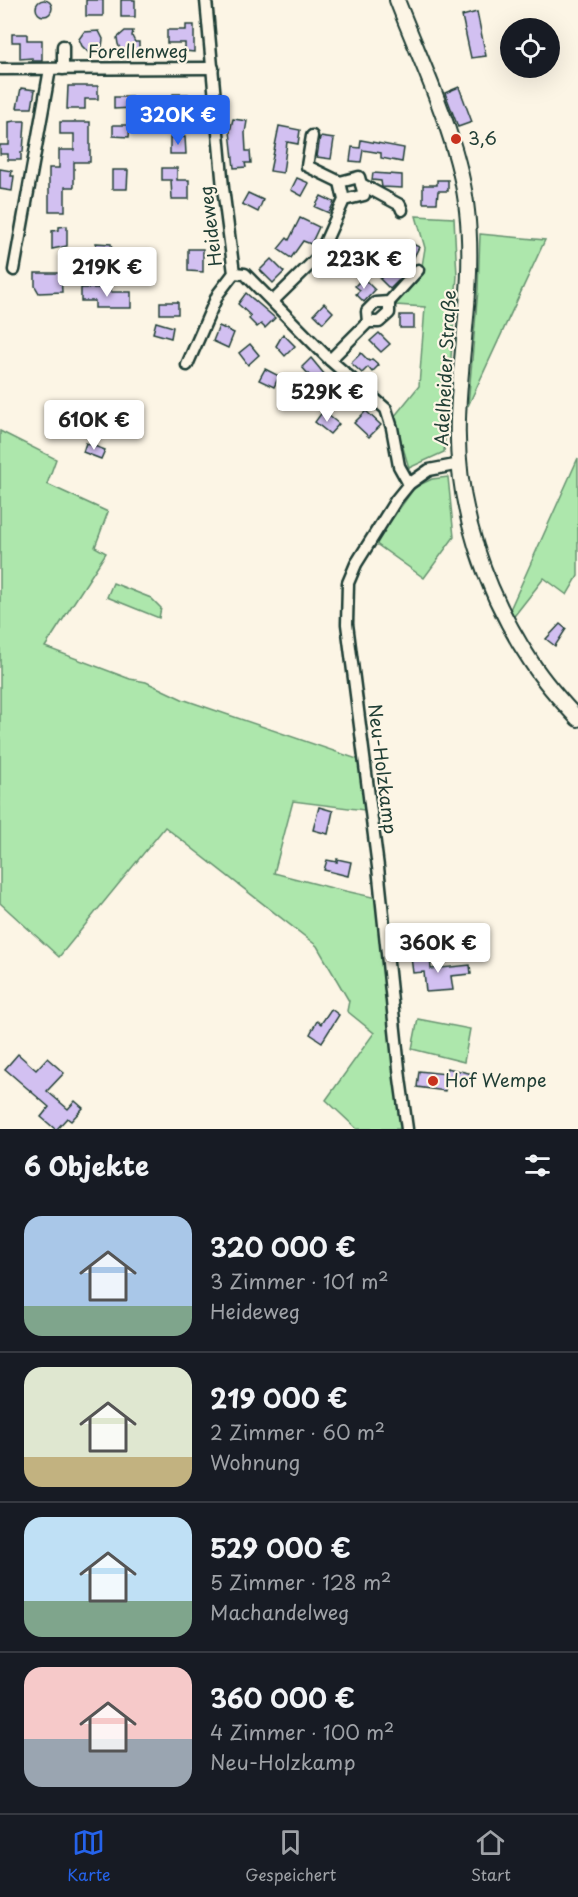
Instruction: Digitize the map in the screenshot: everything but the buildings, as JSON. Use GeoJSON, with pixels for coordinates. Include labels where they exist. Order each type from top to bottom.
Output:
{"type":"FeatureCollection","features":[{"type":"Feature","properties":{"kind":"street","name":"Heideweg"},"geometry":{"type":"LineString","coordinates":[[187,365],[218,294],[234,273],[223,188],[206,0]]}},
{"type":"Feature","properties":{"kind":"street","name":"Adelheider Straße"},"geometry":{"type":"LineString","coordinates":[[396,0],[456,155],[467,210],[469,284],[458,420],[459,464],[466,512],[479,558],[499,607],[532,664],[578,719]]}},
{"type":"Feature","properties":{"kind":"street","name":"Forellenweg"},"geometry":{"type":"LineString","coordinates":[[63,46],[63,69]]}},
{"type":"Feature","properties":{"kind":"street","name":"Forellenweg"},"geometry":{"type":"LineString","coordinates":[[0,69],[213,68]]}},
{"type":"Feature","properties":{"kind":"street"},"geometry":{"type":"LineString","coordinates":[[14,270],[50,69]]}},
{"type":"Feature","properties":{"kind":"street"},"geometry":{"type":"LineString","coordinates":[[312,136],[307,166],[340,182],[359,177],[363,195],[344,200]]}},
{"type":"Feature","properties":{"kind":"street"},"geometry":{"type":"LineString","coordinates":[[273,301],[320,256],[344,200],[340,182]]}},
{"type":"Feature","properties":{"kind":"street"},"geometry":{"type":"LineString","coordinates":[[361,184],[400,205],[402,210]]}},
{"type":"Feature","properties":{"kind":"street"},"geometry":{"type":"LineString","coordinates":[[330,360],[368,322],[379,322],[389,313],[389,302],[418,270]]}},
{"type":"Feature","properties":{"kind":"street"},"geometry":{"type":"LineString","coordinates":[[234,273],[245,274],[330,360],[386,409],[399,466],[409,484]]}},
{"type":"Feature","properties":{"kind":"street","name":"Neu-Holzkamp"},"geometry":{"type":"LineString","coordinates":[[407,1129],[347,614],[348,583],[356,564],[396,500],[409,484],[429,470],[459,464]]}},
{"type":"Feature","properties":{"kind":"green space"},"geometry":{"type":"Polygon","coordinates":[[[416,216],[454,218],[457,276],[444,452],[409,468],[394,417],[419,386],[425,307],[396,305],[397,299],[421,272],[425,248],[416,216]]]}},
{"type":"Feature","properties":{"kind":"green space"},"geometry":{"type":"Polygon","coordinates":[[[480,234],[545,240],[468,406],[478,290],[480,234]]]}},
{"type":"Feature","properties":{"kind":"green space"},"geometry":{"type":"Polygon","coordinates":[[[0,431],[56,459],[47,484],[108,512],[95,547],[106,553],[45,647],[130,679],[146,682],[182,699],[360,760],[364,810],[293,801],[274,873],[377,898],[404,1129],[357,1129],[326,1100],[374,1033],[347,1011],[349,1001],[317,946],[165,827],[59,957],[0,903],[0,431]]]}},
{"type":"Feature","properties":{"kind":"green space"},"geometry":{"type":"Polygon","coordinates":[[[578,458],[578,576],[567,595],[544,578],[511,620],[508,614],[578,458]]]}},
{"type":"Feature","properties":{"kind":"green space"},"geometry":{"type":"Polygon","coordinates":[[[448,477],[454,537],[424,578],[375,543],[415,487],[432,479],[448,477]]]}},
{"type":"Feature","properties":{"kind":"green space"},"geometry":{"type":"Polygon","coordinates":[[[113,583],[151,598],[161,608],[159,618],[107,597],[113,583]]]}},
{"type":"Feature","properties":{"kind":"green space"},"geometry":{"type":"Polygon","coordinates":[[[418,1019],[470,1029],[464,1062],[412,1049],[418,1019]]]}},
{"type":"Feature","properties":{"kind":"place","name":"3,6"},"geometry":{"type":"Point","coordinates":[456,139]}},
{"type":"Feature","properties":{"kind":"place","name":"Hof Wempe"},"geometry":{"type":"Point","coordinates":[433,1081]}}]}
